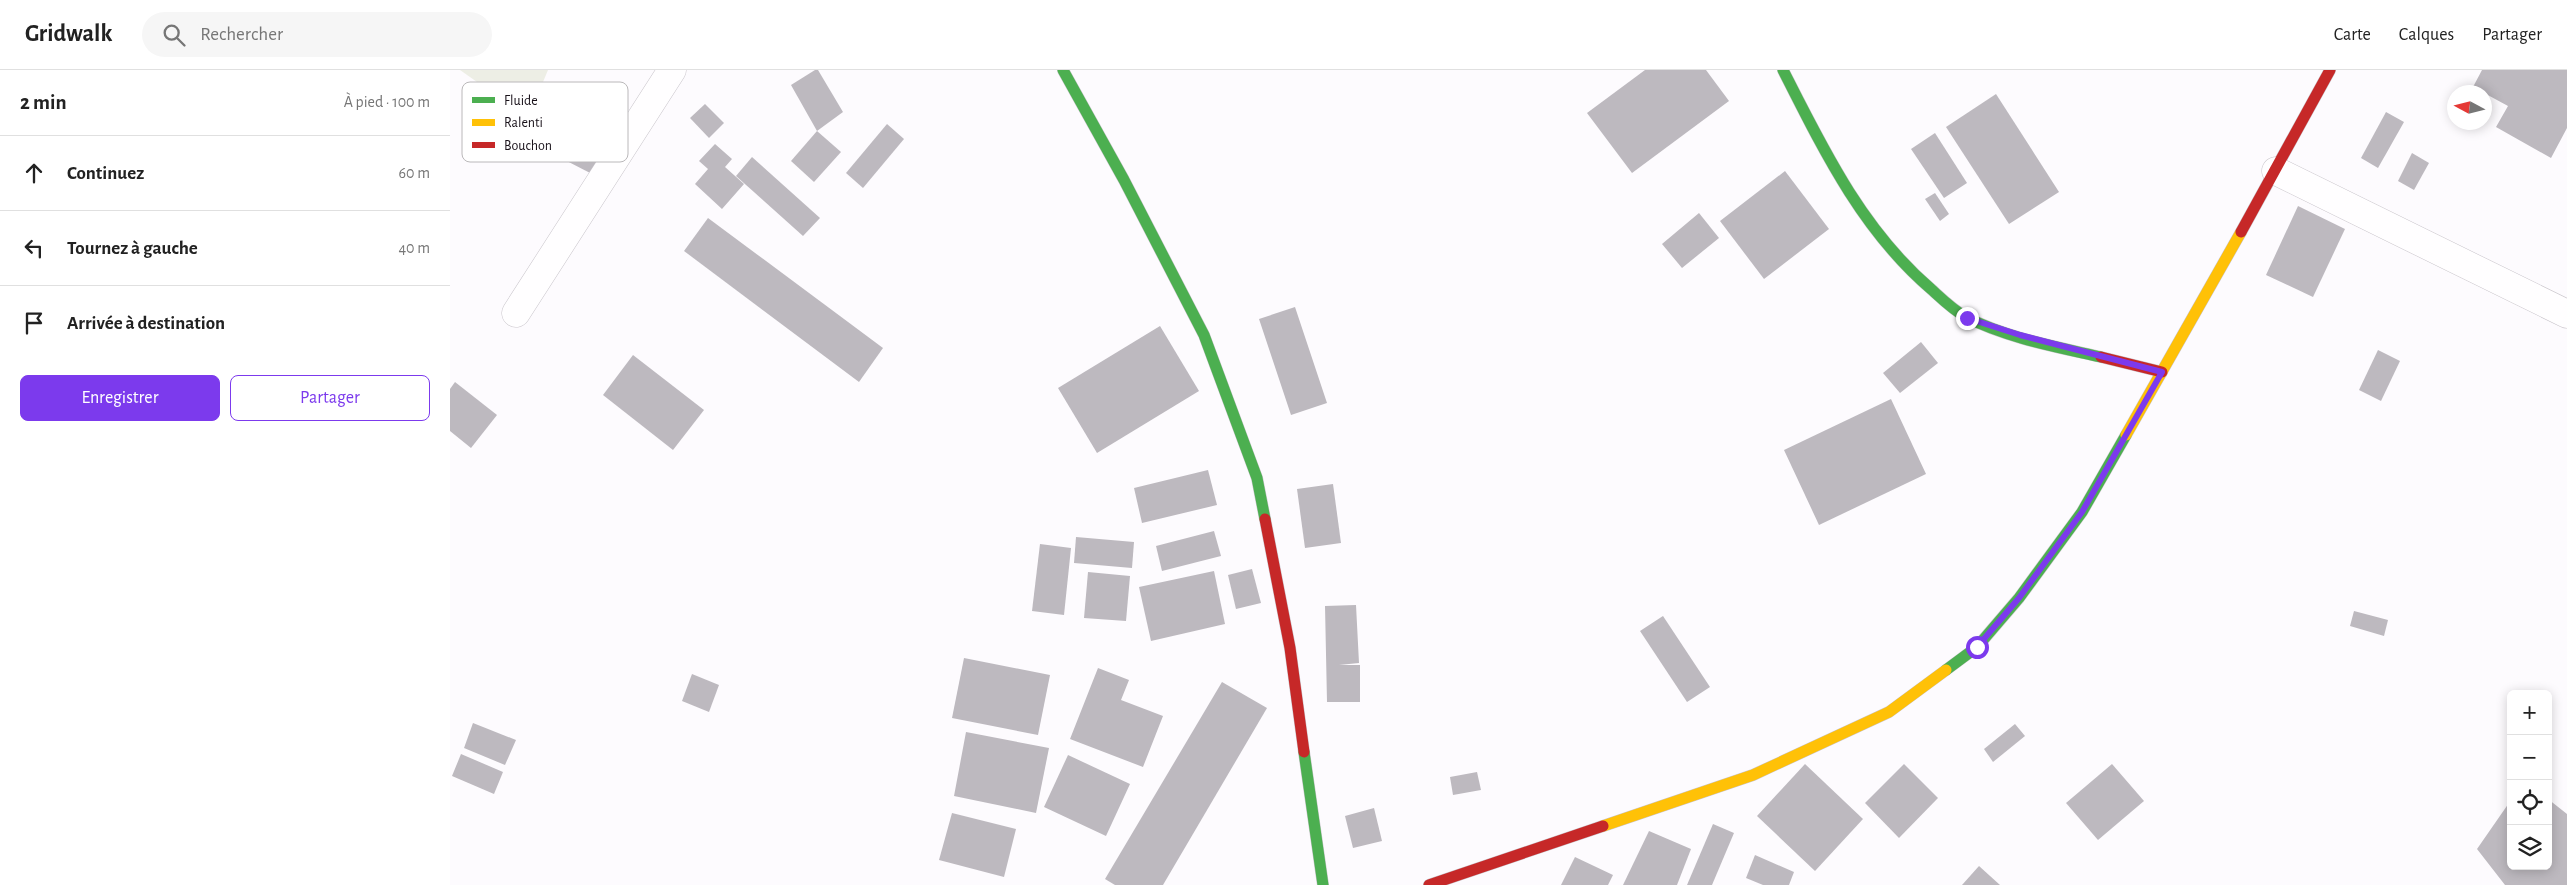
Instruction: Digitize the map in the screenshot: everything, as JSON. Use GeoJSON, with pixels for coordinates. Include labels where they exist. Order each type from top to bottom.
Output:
{"type":"FeatureCollection","features":[{"type":"Feature","properties":{"kind":"street"},"geometry":{"type":"LineString","coordinates":[[628,139],[672,70]]}},
{"type":"Feature","properties":{"kind":"street"},"geometry":{"type":"LineString","coordinates":[[1063,70],[1124,180],[1204,335],[1257,478],[1290,648],[1323,885]]}},
{"type":"Feature","properties":{"kind":"street"},"geometry":{"type":"LineString","coordinates":[[1783,70],[1838,177],[1890,250],[1925,285],[1967,318],[2020,335],[2162,372]]}},
{"type":"Feature","properties":{"kind":"street"},"geometry":{"type":"LineString","coordinates":[[1429,885],[1753,775],[1889,712],[1977,647],[2019,598],[2082,512],[2276,171],[2330,70]]}},
{"type":"Feature","properties":{"kind":"street"},"geometry":{"type":"LineString","coordinates":[[516,313],[613,162]]}},
{"type":"Feature","properties":{"kind":"street"},"geometry":{"type":"LineString","coordinates":[[2276,171],[2567,314]]}},
{"type":"Feature","properties":{"kind":"shaded area"},"geometry":{"type":"Polygon","coordinates":[[[460,70],[548,70],[543,82],[477,82],[460,70]]]}},
{"type":"Feature","properties":{"kind":"building"},"geometry":{"type":"Polygon","coordinates":[[[818,70],[843,112],[817,131],[791,85],[818,70]]]}},
{"type":"Feature","properties":{"kind":"building"},"geometry":{"type":"Polygon","coordinates":[[[1645,70],[1706,70],[1729,101],[1632,173],[1587,113],[1645,70]]]}},
{"type":"Feature","properties":{"kind":"building"},"geometry":{"type":"Polygon","coordinates":[[[2482,70],[2567,70],[2567,128],[2551,158],[2496,127],[2508,106],[2492,97],[2492,85],[2474,85],[2482,70]]]}},
{"type":"Feature","properties":{"kind":"building"},"geometry":{"type":"Polygon","coordinates":[[[1996,94],[2059,192],[2009,224],[1946,127],[1996,94]]]}},
{"type":"Feature","properties":{"kind":"building"},"geometry":{"type":"Polygon","coordinates":[[[705,104],[724,123],[709,138],[690,118],[705,104]]]}},
{"type":"Feature","properties":{"kind":"building"},"geometry":{"type":"Polygon","coordinates":[[[2386,112],[2404,122],[2378,168],[2361,158],[2386,112]]]}},
{"type":"Feature","properties":{"kind":"building"},"geometry":{"type":"Polygon","coordinates":[[[887,124],[904,139],[863,188],[846,173],[887,124]]]}},
{"type":"Feature","properties":{"kind":"building"},"geometry":{"type":"Polygon","coordinates":[[[817,131],[841,152],[814,182],[791,161],[817,131]]]}},
{"type":"Feature","properties":{"kind":"building"},"geometry":{"type":"Polygon","coordinates":[[[1935,133],[1967,183],[1944,198],[1911,149],[1935,133]]]}},
{"type":"Feature","properties":{"kind":"building"},"geometry":{"type":"Polygon","coordinates":[[[715,144],[732,159],[725,167],[744,184],[722,209],[695,184],[708,169],[699,161],[715,144]]]}},
{"type":"Feature","properties":{"kind":"building"},"geometry":{"type":"Polygon","coordinates":[[[2412,153],[2429,163],[2414,190],[2398,181],[2412,153]]]}},
{"type":"Feature","properties":{"kind":"building"},"geometry":{"type":"Polygon","coordinates":[[[752,157],[820,218],[803,236],[736,176],[752,157]]]}},
{"type":"Feature","properties":{"kind":"building"},"geometry":{"type":"Polygon","coordinates":[[[569,162],[600,162],[594,175],[569,162]]]}},
{"type":"Feature","properties":{"kind":"building"},"geometry":{"type":"Polygon","coordinates":[[[1785,171],[1829,229],[1764,279],[1720,221],[1785,171]]]}},
{"type":"Feature","properties":{"kind":"building"},"geometry":{"type":"Polygon","coordinates":[[[1935,193],[1949,214],[1940,221],[1925,199],[1935,193]]]}},
{"type":"Feature","properties":{"kind":"building"},"geometry":{"type":"Polygon","coordinates":[[[2298,206],[2345,229],[2313,297],[2266,275],[2298,206]]]}},
{"type":"Feature","properties":{"kind":"building"},"geometry":{"type":"Polygon","coordinates":[[[1699,213],[1719,238],[1682,268],[1662,244],[1699,213]]]}},
{"type":"Feature","properties":{"kind":"building"},"geometry":{"type":"Polygon","coordinates":[[[708,218],[883,348],[859,382],[684,251],[708,218]]]}},
{"type":"Feature","properties":{"kind":"building"},"geometry":{"type":"Polygon","coordinates":[[[1295,307],[1327,403],[1291,415],[1259,319],[1295,307]]]}},
{"type":"Feature","properties":{"kind":"building"},"geometry":{"type":"Polygon","coordinates":[[[1160,326],[1199,391],[1097,453],[1058,388],[1160,326]]]}},
{"type":"Feature","properties":{"kind":"building"},"geometry":{"type":"Polygon","coordinates":[[[1921,342],[1938,363],[1900,393],[1883,373],[1921,342]]]}},
{"type":"Feature","properties":{"kind":"building"},"geometry":{"type":"Polygon","coordinates":[[[2378,350],[2400,361],[2381,401],[2359,390],[2378,350]]]}},
{"type":"Feature","properties":{"kind":"building"},"geometry":{"type":"Polygon","coordinates":[[[633,355],[704,410],[673,450],[603,395],[633,355]]]}},
{"type":"Feature","properties":{"kind":"building"},"geometry":{"type":"Polygon","coordinates":[[[455,382],[497,415],[471,448],[450,431],[450,389],[455,382]]]}},
{"type":"Feature","properties":{"kind":"building"},"geometry":{"type":"Polygon","coordinates":[[[1891,399],[1926,474],[1819,525],[1784,450],[1891,399]]]}},
{"type":"Feature","properties":{"kind":"building"},"geometry":{"type":"Polygon","coordinates":[[[1208,470],[1217,505],[1142,523],[1134,488],[1208,470]]]}},
{"type":"Feature","properties":{"kind":"building"},"geometry":{"type":"Polygon","coordinates":[[[1333,484],[1341,543],[1305,548],[1297,489],[1333,484]]]}},
{"type":"Feature","properties":{"kind":"building"},"geometry":{"type":"Polygon","coordinates":[[[1214,531],[1221,556],[1162,571],[1156,546],[1214,531]]]}},
{"type":"Feature","properties":{"kind":"building"},"geometry":{"type":"Polygon","coordinates":[[[1076,537],[1134,542],[1132,568],[1074,563],[1076,537]]]}},
{"type":"Feature","properties":{"kind":"building"},"geometry":{"type":"Polygon","coordinates":[[[1040,544],[1071,548],[1064,615],[1032,611],[1040,544]]]}},
{"type":"Feature","properties":{"kind":"building"},"geometry":{"type":"Polygon","coordinates":[[[1252,569],[1261,603],[1236,609],[1228,575],[1252,569]]]}},
{"type":"Feature","properties":{"kind":"building"},"geometry":{"type":"Polygon","coordinates":[[[1214,571],[1225,624],[1151,641],[1139,587],[1214,571]]]}},
{"type":"Feature","properties":{"kind":"building"},"geometry":{"type":"Polygon","coordinates":[[[1088,572],[1130,576],[1126,621],[1084,618],[1088,572]]]}},
{"type":"Feature","properties":{"kind":"building"},"geometry":{"type":"Polygon","coordinates":[[[1356,605],[1359,663],[1339,665],[1360,665],[1360,702],[1327,702],[1325,606],[1356,605]]]}},
{"type":"Feature","properties":{"kind":"building"},"geometry":{"type":"Polygon","coordinates":[[[2354,611],[2388,620],[2384,636],[2350,626],[2354,611]]]}},
{"type":"Feature","properties":{"kind":"building"},"geometry":{"type":"Polygon","coordinates":[[[1663,616],[1710,687],[1687,702],[1640,631],[1663,616]]]}},
{"type":"Feature","properties":{"kind":"building"},"geometry":{"type":"Polygon","coordinates":[[[964,658],[1050,675],[1038,735],[952,718],[964,658]]]}},
{"type":"Feature","properties":{"kind":"building"},"geometry":{"type":"Polygon","coordinates":[[[1098,668],[1129,680],[1121,700],[1163,716],[1143,767],[1070,739],[1098,668]]]}},
{"type":"Feature","properties":{"kind":"building"},"geometry":{"type":"Polygon","coordinates":[[[692,674],[719,685],[709,712],[682,701],[692,674]]]}},
{"type":"Feature","properties":{"kind":"building"},"geometry":{"type":"Polygon","coordinates":[[[1222,682],[1267,708],[1163,885],[1115,885],[1105,879],[1222,682]]]}},
{"type":"Feature","properties":{"kind":"building"},"geometry":{"type":"Polygon","coordinates":[[[473,723],[516,740],[505,765],[464,748],[473,723]]]}},
{"type":"Feature","properties":{"kind":"building"},"geometry":{"type":"Polygon","coordinates":[[[2015,724],[2025,736],[1993,762],[1984,749],[2015,724]]]}},
{"type":"Feature","properties":{"kind":"building"},"geometry":{"type":"Polygon","coordinates":[[[966,732],[1049,748],[1036,813],[954,796],[966,732]]]}},
{"type":"Feature","properties":{"kind":"building"},"geometry":{"type":"Polygon","coordinates":[[[461,754],[503,772],[494,794],[452,776],[461,754]]]}},
{"type":"Feature","properties":{"kind":"building"},"geometry":{"type":"Polygon","coordinates":[[[1068,755],[1130,784],[1106,836],[1044,807],[1068,755]]]}},
{"type":"Feature","properties":{"kind":"building"},"geometry":{"type":"Polygon","coordinates":[[[1805,764],[1863,819],[1815,871],[1757,816],[1805,764]]]}},
{"type":"Feature","properties":{"kind":"building"},"geometry":{"type":"Polygon","coordinates":[[[1904,764],[1938,798],[1899,838],[1865,803],[1904,764]]]}},
{"type":"Feature","properties":{"kind":"building"},"geometry":{"type":"Polygon","coordinates":[[[2112,764],[2144,801],[2098,840],[2066,803],[2112,764]]]}},
{"type":"Feature","properties":{"kind":"building"},"geometry":{"type":"Polygon","coordinates":[[[1477,772],[1481,790],[1453,795],[1450,777],[1477,772]]]}},
{"type":"Feature","properties":{"kind":"building"},"geometry":{"type":"Polygon","coordinates":[[[2552,802],[2567,814],[2567,885],[2505,885],[2477,849],[2507,806],[2507,870],[2552,870],[2552,802]]]}},
{"type":"Feature","properties":{"kind":"building"},"geometry":{"type":"Polygon","coordinates":[[[1374,808],[1382,841],[1353,848],[1345,816],[1374,808]]]}},
{"type":"Feature","properties":{"kind":"building"},"geometry":{"type":"Polygon","coordinates":[[[952,813],[1016,829],[1004,877],[939,860],[952,813]]]}},
{"type":"Feature","properties":{"kind":"building"},"geometry":{"type":"Polygon","coordinates":[[[1713,824],[1734,833],[1712,885],[1687,885],[1713,824]]]}},
{"type":"Feature","properties":{"kind":"building"},"geometry":{"type":"Polygon","coordinates":[[[1649,831],[1691,849],[1677,885],[1623,885],[1649,831]]]}},
{"type":"Feature","properties":{"kind":"building"},"geometry":{"type":"Polygon","coordinates":[[[1755,855],[1794,872],[1789,885],[1763,885],[1746,878],[1755,855]]]}},
{"type":"Feature","properties":{"kind":"building"},"geometry":{"type":"Polygon","coordinates":[[[1575,857],[1613,875],[1608,885],[1561,885],[1575,857]]]}},
{"type":"Feature","properties":{"kind":"building"},"geometry":{"type":"Polygon","coordinates":[[[1979,866],[2000,885],[1962,885],[1979,866]]]}},
{"type":"Feature","properties":{"kind":"traffic: fast"},"geometry":{"type":"LineString","coordinates":[[1063,70],[1124,180],[1204,335],[1257,478],[1265,519]]}},
{"type":"Feature","properties":{"kind":"traffic: fast"},"geometry":{"type":"LineString","coordinates":[[1783,70],[1829,158],[1864,215],[1906,266],[1943,300],[1966,317],[1998,331],[2101,357]]}},
{"type":"Feature","properties":{"kind":"traffic: fast"},"geometry":{"type":"LineString","coordinates":[[1946,670],[1977,647],[2019,598],[2082,512],[2126,435]]}},
{"type":"Feature","properties":{"kind":"traffic: fast"},"geometry":{"type":"LineString","coordinates":[[1304,752],[1323,885]]}},
{"type":"Feature","properties":{"kind":"traffic: slow"},"geometry":{"type":"LineString","coordinates":[[2126,435],[2241,232]]}},
{"type":"Feature","properties":{"kind":"traffic: slow"},"geometry":{"type":"LineString","coordinates":[[1603,826],[1753,775],[1889,712],[1946,670]]}},
{"type":"Feature","properties":{"kind":"traffic: jam"},"geometry":{"type":"LineString","coordinates":[[2241,232],[2330,70]]}},
{"type":"Feature","properties":{"kind":"traffic: jam"},"geometry":{"type":"LineString","coordinates":[[2101,357],[2162,372]]}},
{"type":"Feature","properties":{"kind":"traffic: jam"},"geometry":{"type":"LineString","coordinates":[[1265,519],[1290,648],[1304,752]]}},
{"type":"Feature","properties":{"kind":"traffic: jam"},"geometry":{"type":"LineString","coordinates":[[1429,885],[1603,826]]}},
{"type":"Feature","properties":{"kind":"route"},"geometry":{"type":"LineString","coordinates":[[1967,318],[2020,335],[2162,372],[2082,512],[2019,598],[1977,647]]}}]}
